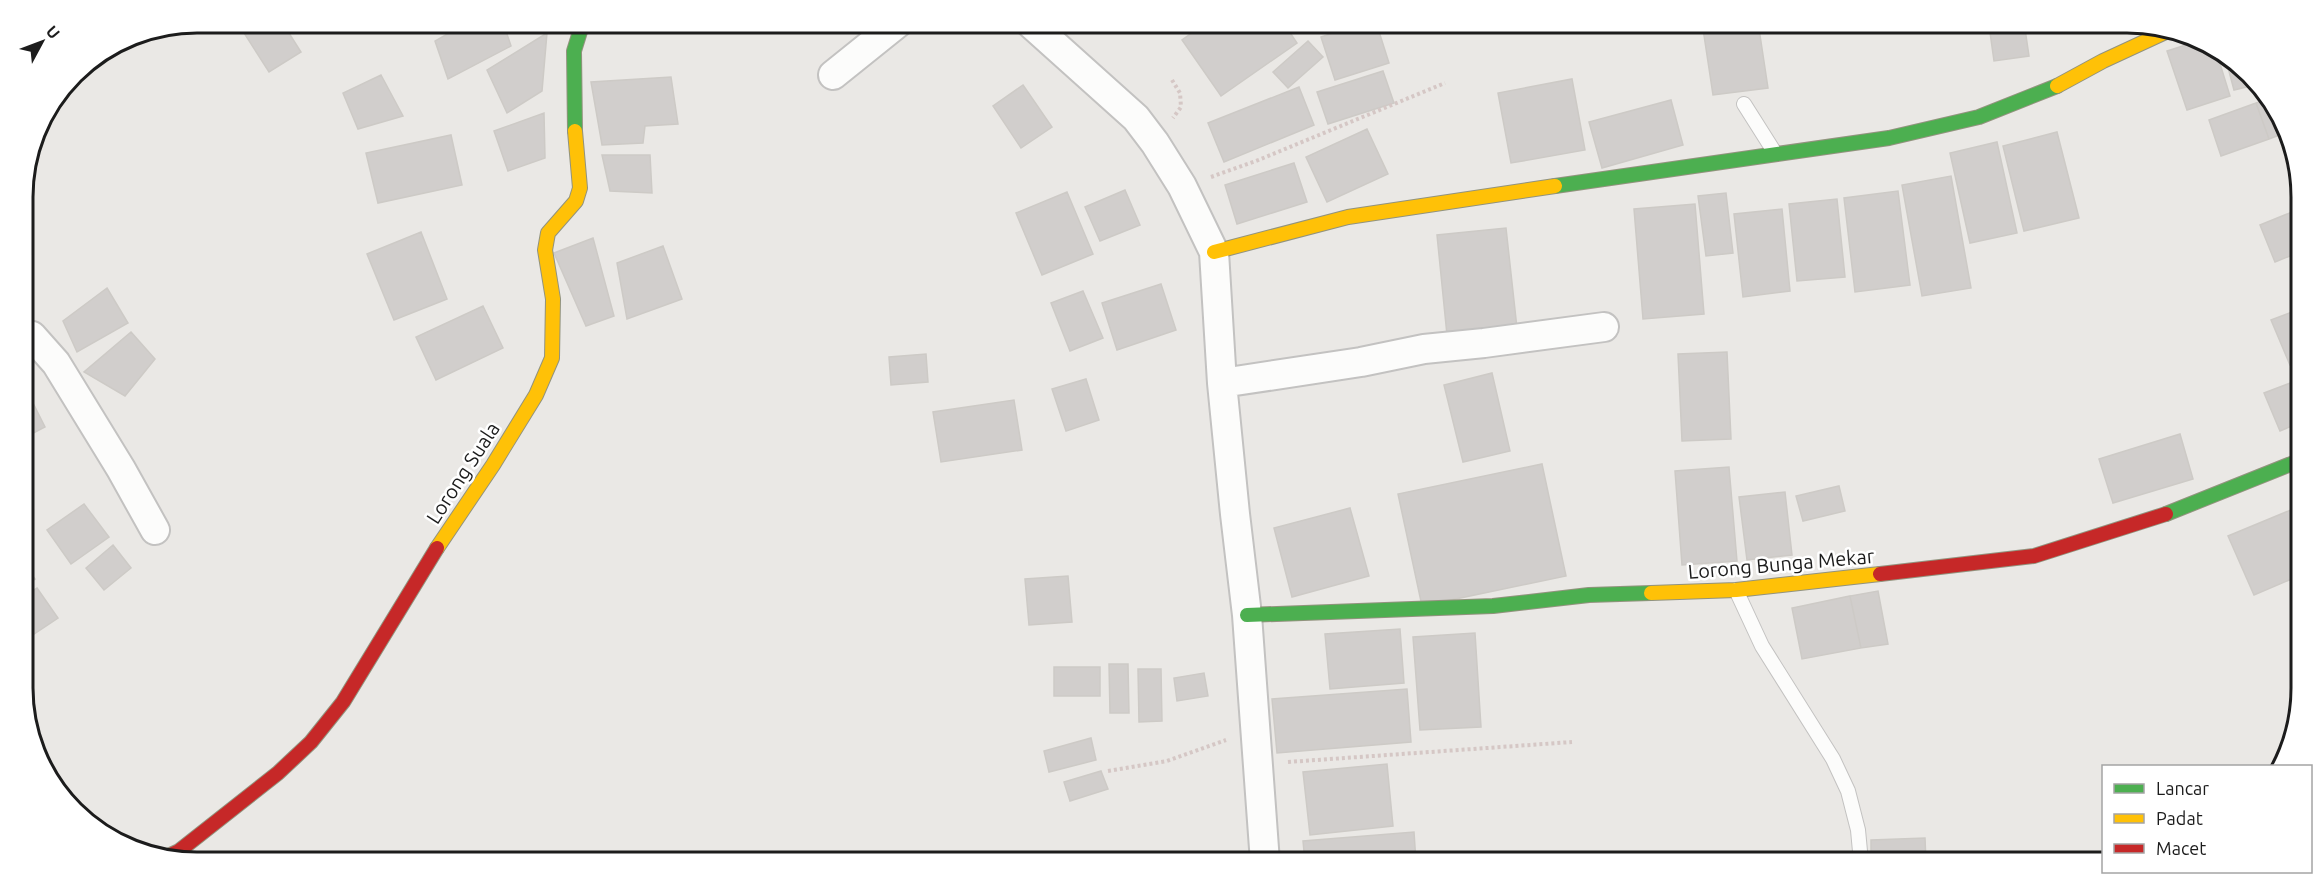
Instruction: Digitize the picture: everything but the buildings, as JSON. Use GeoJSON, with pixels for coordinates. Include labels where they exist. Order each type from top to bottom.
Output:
{"type":"FeatureCollection","features":[{"type":"Feature","properties":{"kind":"street","name":"Lorong Suala"},"geometry":{"type":"LineString","coordinates":[[177,851],[278,773],[311,742],[344,702],[455,519],[493,465],[536,395],[552,357],[553,298],[545,250],[548,233],[576,201],[580,188],[576,158],[574,51],[580,33]]}},
{"type":"Feature","properties":{"kind":"street"},"geometry":{"type":"LineString","coordinates":[[833,75],[885,33]]}},
{"type":"Feature","properties":{"kind":"street"},"geometry":{"type":"LineString","coordinates":[[1041,33],[1136,118],[1182,186],[1214,252],[1222,383],[1247,615],[1264,852]]}},
{"type":"Feature","properties":{"kind":"street"},"geometry":{"type":"LineString","coordinates":[[1214,252],[1348,217],[1889,138],[1979,117],[2051,89],[2157,36]]}},
{"type":"Feature","properties":{"kind":"street"},"geometry":{"type":"LineString","coordinates":[[1222,383],[1361,362],[1425,349],[1604,327]]}},
{"type":"Feature","properties":{"kind":"street"},"geometry":{"type":"LineString","coordinates":[[33,337],[56,363],[121,469],[155,530]]}},
{"type":"Feature","properties":{"kind":"street","name":"Lorong Bunga Mekar"},"geometry":{"type":"LineString","coordinates":[[1247,615],[1482,607],[1589,595],[1736,590],[2034,556],[2174,512],[2291,464]]}},
{"type":"Feature","properties":{"kind":"lane"},"geometry":{"type":"LineString","coordinates":[[1744,104],[1775,153]]}},
{"type":"Feature","properties":{"kind":"lane"},"geometry":{"type":"LineString","coordinates":[[1736,590],[1762,646],[1833,759],[1848,791],[1858,830],[1860,852]]}},
{"type":"Feature","properties":{"kind":"path"},"geometry":{"type":"LineString","coordinates":[[1182,186],[1256,161],[1445,83]]}},
{"type":"Feature","properties":{"kind":"path"},"geometry":{"type":"LineString","coordinates":[[1108,771],[1167,762],[1254,729]]}},
{"type":"Feature","properties":{"kind":"path"},"geometry":{"type":"LineString","coordinates":[[1257,764],[1572,742]]}},
{"type":"Feature","properties":{"kind":"traffic: fast"},"geometry":{"type":"LineString","coordinates":[[575,131],[574,51],[580,33]]}},
{"type":"Feature","properties":{"kind":"traffic: fast"},"geometry":{"type":"LineString","coordinates":[[1555,186],[1889,138],[1979,117],[2057,86]]}},
{"type":"Feature","properties":{"kind":"traffic: fast"},"geometry":{"type":"LineString","coordinates":[[2166,514],[2291,464]]}},
{"type":"Feature","properties":{"kind":"traffic: fast"},"geometry":{"type":"LineString","coordinates":[[1247,615],[1493,606],[1589,595],[1651,593]]}},
{"type":"Feature","properties":{"kind":"traffic: slow"},"geometry":{"type":"LineString","coordinates":[[2057,86],[2157,36]]}},
{"type":"Feature","properties":{"kind":"traffic: slow"},"geometry":{"type":"LineString","coordinates":[[437,548],[493,465],[536,395],[552,358],[553,299],[545,250],[548,233],[576,201],[580,188],[575,131]]}},
{"type":"Feature","properties":{"kind":"traffic: slow"},"geometry":{"type":"LineString","coordinates":[[1214,252],[1348,217],[1555,186]]}},
{"type":"Feature","properties":{"kind":"traffic: slow"},"geometry":{"type":"LineString","coordinates":[[1651,593],[1736,590],[1880,574]]}},
{"type":"Feature","properties":{"kind":"traffic: jam"},"geometry":{"type":"LineString","coordinates":[[1880,574],[2034,556],[2166,514]]}},
{"type":"Feature","properties":{"kind":"traffic: jam"},"geometry":{"type":"LineString","coordinates":[[179,851],[278,773],[311,742],[343,702],[437,548]]}}]}
